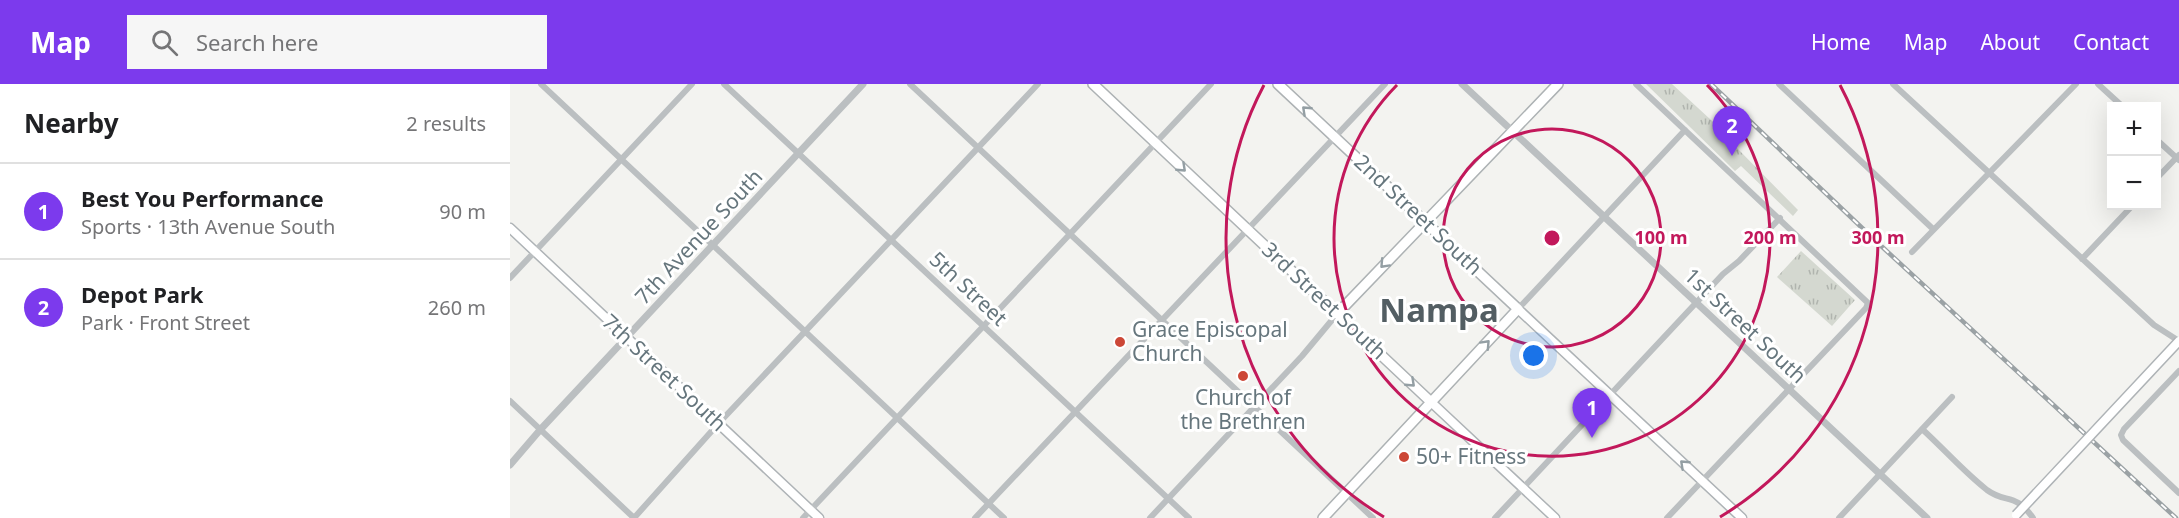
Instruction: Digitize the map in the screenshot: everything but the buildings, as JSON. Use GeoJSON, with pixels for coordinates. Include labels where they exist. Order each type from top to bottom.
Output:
{"type":"FeatureCollection","features":[{"type":"Feature","properties":{"kind":"main road","name":"3rd Street South"},"geometry":{"type":"LineString","coordinates":[[1093,84],[1555,518]]}},
{"type":"Feature","properties":{"kind":"main road","name":"2nd Street South"},"geometry":{"type":"LineString","coordinates":[[1278,84],[1742,518]]}},
{"type":"Feature","properties":{"kind":"main road"},"geometry":{"type":"LineString","coordinates":[[1337,314],[1558,84]]}},
{"type":"Feature","properties":{"kind":"main road","name":"7th Street South"},"geometry":{"type":"LineString","coordinates":[[510,228],[819,518]]}},
{"type":"Feature","properties":{"kind":"main road"},"geometry":{"type":"LineString","coordinates":[[1323,518],[1518,309]]}},
{"type":"Feature","properties":{"kind":"main road"},"geometry":{"type":"LineString","coordinates":[[2014,517],[2179,341]]}},
{"type":"Feature","properties":{"kind":"street"},"geometry":{"type":"LineString","coordinates":[[541,84],[1004,518]]}},
{"type":"Feature","properties":{"kind":"street"},"geometry":{"type":"LineString","coordinates":[[510,278],[692,84]]}},
{"type":"Feature","properties":{"kind":"street","name":"5th Street"},"geometry":{"type":"LineString","coordinates":[[724,84],[1188,518]]}},
{"type":"Feature","properties":{"kind":"street","name":"7th Avenue South"},"geometry":{"type":"LineString","coordinates":[[510,465],[863,84]]}},
{"type":"Feature","properties":{"kind":"street"},"geometry":{"type":"LineString","coordinates":[[910,84],[1373,518]]}},
{"type":"Feature","properties":{"kind":"street"},"geometry":{"type":"LineString","coordinates":[[510,401],[634,518],[718,424],[1038,84]]}},
{"type":"Feature","properties":{"kind":"street"},"geometry":{"type":"LineString","coordinates":[[803,518],[1211,84]]}},
{"type":"Feature","properties":{"kind":"street"},"geometry":{"type":"LineString","coordinates":[[975,518],[1385,84]]}},
{"type":"Feature","properties":{"kind":"street","name":"1st Street South"},"geometry":{"type":"LineString","coordinates":[[1462,84],[1927,518]]}},
{"type":"Feature","properties":{"kind":"street"},"geometry":{"type":"LineString","coordinates":[[1636,84],[1868,303],[1866,308],[1667,518]]}},
{"type":"Feature","properties":{"kind":"street"},"geometry":{"type":"LineString","coordinates":[[1779,84],[1934,229]]}},
{"type":"Feature","properties":{"kind":"street"},"geometry":{"type":"LineString","coordinates":[[1893,84],[2154,325],[2179,341]]}},
{"type":"Feature","properties":{"kind":"street"},"geometry":{"type":"LineString","coordinates":[[1899,90],[1905,84]]}},
{"type":"Feature","properties":{"kind":"street"},"geometry":{"type":"LineString","coordinates":[[1912,252],[2076,84]]}},
{"type":"Feature","properties":{"kind":"street"},"geometry":{"type":"LineString","coordinates":[[2098,84],[2118,102]]}},
{"type":"Feature","properties":{"kind":"street"},"geometry":{"type":"LineString","coordinates":[[1518,309],[1685,130]]}},
{"type":"Feature","properties":{"kind":"street"},"geometry":{"type":"LineString","coordinates":[[2161,143],[2178,158],[2161,175]]}},
{"type":"Feature","properties":{"kind":"street"},"geometry":{"type":"LineString","coordinates":[[2082,259],[2128,210]]}},
{"type":"Feature","properties":{"kind":"street"},"geometry":{"type":"LineString","coordinates":[[1495,518],[1696,303],[1780,218]]}},
{"type":"Feature","properties":{"kind":"street"},"geometry":{"type":"LineString","coordinates":[[1150,518],[1337,314]]}},
{"type":"Feature","properties":{"kind":"street"},"geometry":{"type":"LineString","coordinates":[[2179,371],[2124,429],[2121,435],[2123,440],[2179,493]]}},
{"type":"Feature","properties":{"kind":"street"},"geometry":{"type":"LineString","coordinates":[[1839,518],[1952,397]]}},
{"type":"Feature","properties":{"kind":"street"},"geometry":{"type":"LineString","coordinates":[[1922,429],[1987,490],[2015,500],[2024,506],[2033,518]]}},
{"type":"Feature","properties":{"kind":"green space"},"geometry":{"type":"Polygon","coordinates":[[[1646,84],[1672,84],[1736,143],[1734,145],[1798,210],[1793,216],[1741,166],[1735,171],[1646,84]]]}},
{"type":"Feature","properties":{"kind":"green space"},"geometry":{"type":"Polygon","coordinates":[[[1801,251],[1855,300],[1832,326],[1777,277],[1801,251]]]}},
{"type":"Feature","properties":{"kind":"railway"},"geometry":{"type":"LineString","coordinates":[[1711,84],[1879,244],[2176,518]]}},
{"type":"Feature","properties":{"kind":"place","name":"Depot Park"},"geometry":{"type":"Point","coordinates":[1732,156]}},
{"type":"Feature","properties":{"kind":"place","name":"Grace Episcopal Church"},"geometry":{"type":"Point","coordinates":[1120,342]}},
{"type":"Feature","properties":{"kind":"place","name":"Church of the Brethren"},"geometry":{"type":"Point","coordinates":[1243,376]}},
{"type":"Feature","properties":{"kind":"place","name":"Best You Performance"},"geometry":{"type":"Point","coordinates":[1592,438]}},
{"type":"Feature","properties":{"kind":"place","name":"50+ Fitness"},"geometry":{"type":"Point","coordinates":[1404,457]}},
{"type":"Feature","properties":{"kind":"district","name":"Nampa"},"geometry":{"type":"Point","coordinates":[1439,310]}}]}
